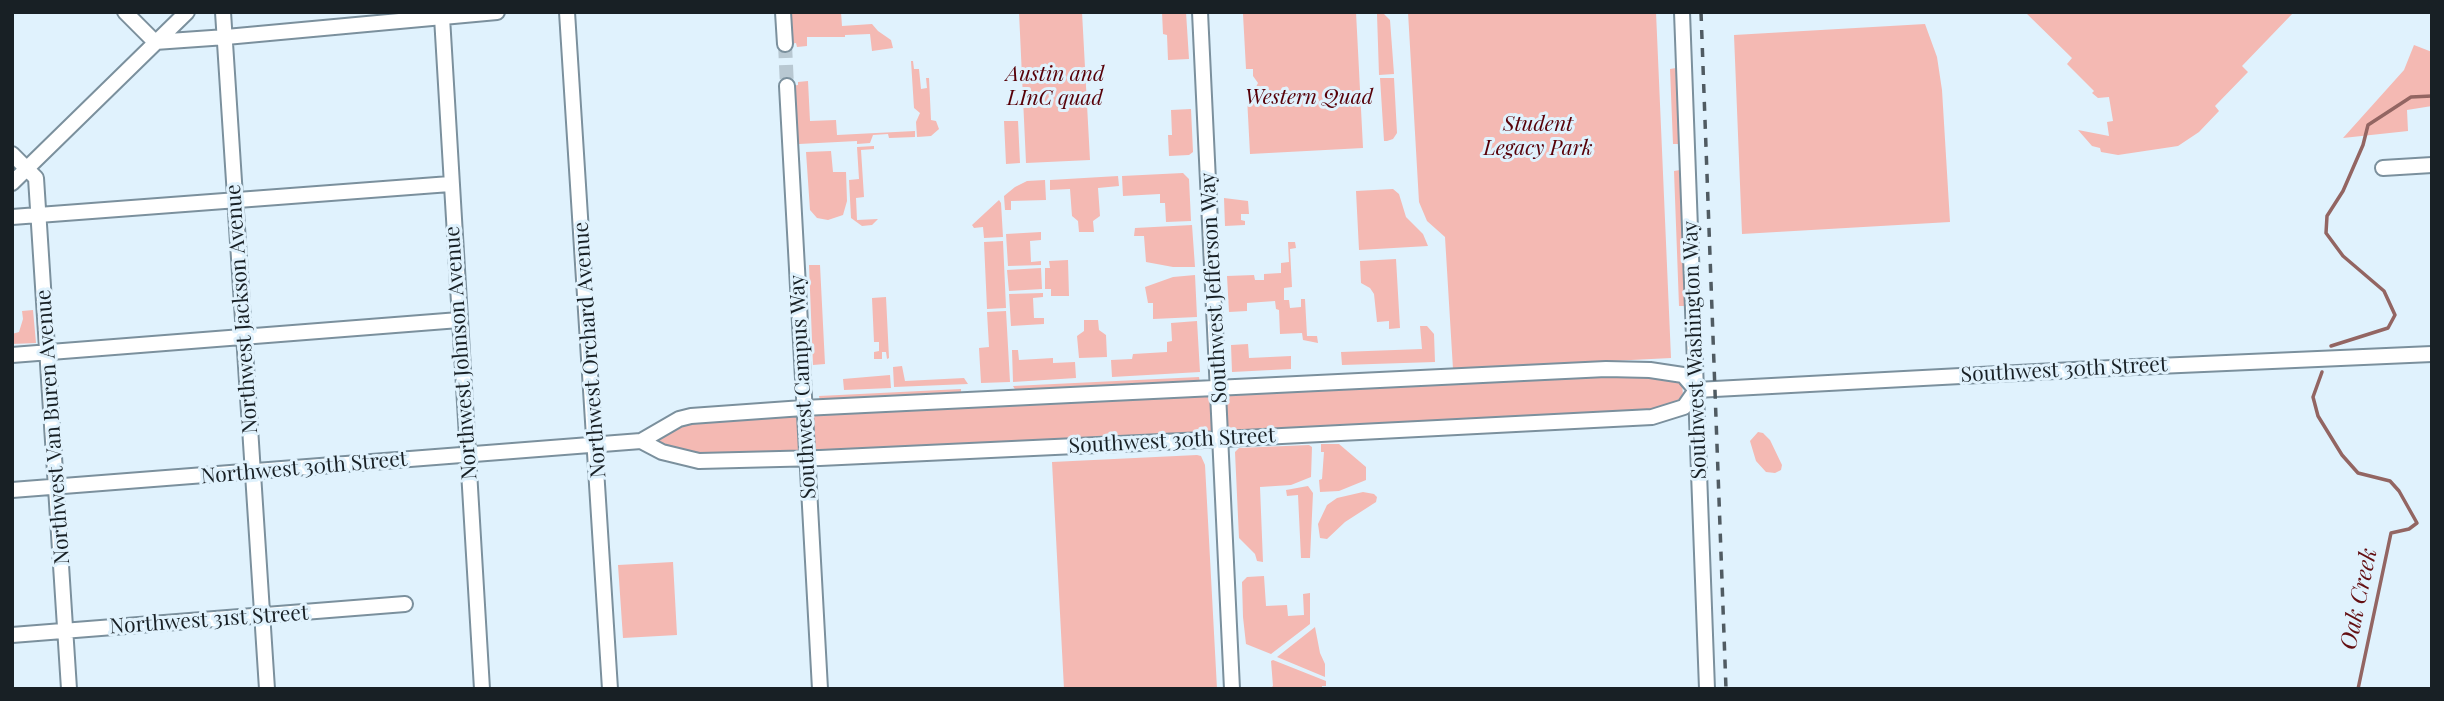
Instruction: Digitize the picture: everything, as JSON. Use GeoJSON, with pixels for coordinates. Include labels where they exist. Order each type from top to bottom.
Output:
{"type":"FeatureCollection","features":[{"type":"Feature","properties":{"kind":"street"},"geometry":{"type":"LineString","coordinates":[[125,12],[155,42],[498,12]]}},
{"type":"Feature","properties":{"kind":"street"},"geometry":{"type":"LineString","coordinates":[[12,183],[187,12]]}},
{"type":"Feature","properties":{"kind":"street","name":"Northwest Jackson Avenue"},"geometry":{"type":"LineString","coordinates":[[223,12],[267,689]]}},
{"type":"Feature","properties":{"kind":"street","name":"Northwest Orchard Avenue"},"geometry":{"type":"LineString","coordinates":[[567,12],[610,689]]}},
{"type":"Feature","properties":{"kind":"street"},"geometry":{"type":"LineString","coordinates":[[783,12],[785,44]]}},
{"type":"Feature","properties":{"kind":"street","name":"Southwest Jefferson Way"},"geometry":{"type":"LineString","coordinates":[[1200,12],[1233,689]]}},
{"type":"Feature","properties":{"kind":"street","name":"Southwest Washington Way"},"geometry":{"type":"LineString","coordinates":[[1682,12],[1707,689]]}},
{"type":"Feature","properties":{"kind":"street","name":"Northwest Johnson Avenue"},"geometry":{"type":"LineString","coordinates":[[442,17],[482,689]]}},
{"type":"Feature","properties":{"kind":"street","name":"Southwest Campus Way"},"geometry":{"type":"LineString","coordinates":[[787,86],[820,689]]}},
{"type":"Feature","properties":{"kind":"street"},"geometry":{"type":"LineString","coordinates":[[12,153],[27,169]]}},
{"type":"Feature","properties":{"kind":"street"},"geometry":{"type":"LineString","coordinates":[[2383,168],[2432,165]]}},
{"type":"Feature","properties":{"kind":"street","name":"Northwest Van Buren Avenue"},"geometry":{"type":"LineString","coordinates":[[27,169],[36,178],[40,216],[69,689]]}},
{"type":"Feature","properties":{"kind":"street"},"geometry":{"type":"LineString","coordinates":[[12,217],[450,184]]}},
{"type":"Feature","properties":{"kind":"street"},"geometry":{"type":"LineString","coordinates":[[12,355],[459,320]]}},
{"type":"Feature","properties":{"kind":"street","name":"Southwest 30th Street"},"geometry":{"type":"LineString","coordinates":[[1696,390],[2432,354]]}},
{"type":"Feature","properties":{"kind":"street","name":"Southwest 30th Street"},"geometry":{"type":"LineString","coordinates":[[596,444],[641,441],[679,419],[691,416],[803,408],[1606,369],[1650,370],[1683,375],[1696,390]]}},
{"type":"Feature","properties":{"kind":"street","name":"Southwest 30th Street"},"geometry":{"type":"LineString","coordinates":[[641,441],[662,452],[699,461],[1222,439],[1652,417],[1684,407],[1696,390]]}},
{"type":"Feature","properties":{"kind":"street","name":"Northwest 30th Street"},"geometry":{"type":"LineString","coordinates":[[12,490],[596,444]]}},
{"type":"Feature","properties":{"kind":"street","name":"Northwest 31st Street"},"geometry":{"type":"LineString","coordinates":[[12,635],[405,604]]}},
{"type":"Feature","properties":{"kind":"green space"},"geometry":{"type":"Polygon","coordinates":[[[788,12],[841,12],[842,26],[872,24],[891,40],[893,48],[872,51],[870,34],[807,37],[807,46],[797,47],[796,43],[790,44],[788,12]]]}},
{"type":"Feature","properties":{"kind":"green space","name":"Austin and LInC quad"},"geometry":{"type":"Polygon","coordinates":[[[1019,12],[1082,12],[1090,160],[1026,163],[1019,12]]]}},
{"type":"Feature","properties":{"kind":"green space"},"geometry":{"type":"Polygon","coordinates":[[[1162,12],[1186,12],[1189,59],[1168,60],[1167,35],[1163,34],[1162,12]]]}},
{"type":"Feature","properties":{"kind":"green space","name":"Western Quad"},"geometry":{"type":"Polygon","coordinates":[[[1356,12],[1363,148],[1250,154],[1247,97],[1254,97],[1258,83],[1253,76],[1253,69],[1246,69],[1243,14],[1356,12]]]}},
{"type":"Feature","properties":{"kind":"green space","name":"Student Legacy Park"},"geometry":{"type":"Polygon","coordinates":[[[1408,12],[1656,12],[1671,358],[1453,369],[1445,237],[1427,221],[1419,202],[1408,12]]]}},
{"type":"Feature","properties":{"kind":"green space"},"geometry":{"type":"Polygon","coordinates":[[[2025,12],[2294,12],[2242,66],[2248,72],[2215,106],[2219,111],[2199,132],[2178,146],[2118,155],[2101,152],[2100,148],[2092,146],[2078,130],[2109,136],[2107,122],[2113,121],[2109,97],[2098,98],[2092,93],[2094,91],[2067,64],[2072,58],[2025,12]]]}},
{"type":"Feature","properties":{"kind":"green space"},"geometry":{"type":"Polygon","coordinates":[[[1377,14],[1384,14],[1390,20],[1394,74],[1379,75],[1377,14]]]}},
{"type":"Feature","properties":{"kind":"green space"},"geometry":{"type":"Polygon","coordinates":[[[1925,24],[1937,57],[1942,90],[1950,222],[1742,234],[1734,35],[1925,24]]]}},
{"type":"Feature","properties":{"kind":"green space"},"geometry":{"type":"Polygon","coordinates":[[[2414,45],[2432,52],[2432,106],[2407,110],[2408,131],[2343,138],[2404,70],[2414,45]]]}},
{"type":"Feature","properties":{"kind":"green space"},"geometry":{"type":"Polygon","coordinates":[[[911,61],[914,69],[919,69],[921,89],[927,88],[926,78],[929,78],[931,120],[936,121],[939,129],[931,136],[917,137],[916,122],[920,113],[914,108],[911,61]]]}},
{"type":"Feature","properties":{"kind":"green space"},"geometry":{"type":"Polygon","coordinates":[[[1676,68],[1679,144],[1673,144],[1670,69],[1676,68]]]}},
{"type":"Feature","properties":{"kind":"green space"},"geometry":{"type":"Polygon","coordinates":[[[1380,78],[1394,78],[1397,133],[1393,139],[1387,141],[1384,141],[1380,78]]]}},
{"type":"Feature","properties":{"kind":"green space"},"geometry":{"type":"Polygon","coordinates":[[[808,81],[810,121],[836,120],[837,135],[915,131],[915,137],[889,138],[888,134],[873,135],[870,143],[857,144],[857,141],[799,144],[799,141],[794,141],[791,86],[808,81]]]}},
{"type":"Feature","properties":{"kind":"green space"},"geometry":{"type":"Polygon","coordinates":[[[1191,109],[1193,152],[1189,155],[1169,156],[1171,110],[1191,109]]]}},
{"type":"Feature","properties":{"kind":"green space"},"geometry":{"type":"Polygon","coordinates":[[[1004,121],[1018,121],[1020,163],[1006,164],[1004,121]]]}},
{"type":"Feature","properties":{"kind":"green space"},"geometry":{"type":"Polygon","coordinates":[[[874,146],[874,149],[861,150],[864,197],[856,198],[857,220],[878,219],[872,225],[862,226],[851,218],[849,180],[859,179],[857,147],[874,146]]]}},
{"type":"Feature","properties":{"kind":"green space"},"geometry":{"type":"Polygon","coordinates":[[[831,151],[833,172],[846,172],[847,201],[843,215],[828,220],[817,218],[810,210],[806,152],[831,151]]]}},
{"type":"Feature","properties":{"kind":"green space"},"geometry":{"type":"Polygon","coordinates":[[[1680,170],[1685,306],[1679,306],[1674,171],[1680,170]]]}},
{"type":"Feature","properties":{"kind":"green space"},"geometry":{"type":"Polygon","coordinates":[[[1183,173],[1189,179],[1191,221],[1166,222],[1165,203],[1160,203],[1160,194],[1123,196],[1122,176],[1183,173]]]}},
{"type":"Feature","properties":{"kind":"green space"},"geometry":{"type":"Polygon","coordinates":[[[1118,176],[1119,186],[1098,188],[1100,216],[1093,221],[1094,232],[1079,232],[1078,221],[1072,216],[1070,189],[1050,190],[1050,180],[1118,176]]]}},
{"type":"Feature","properties":{"kind":"green space"},"geometry":{"type":"Polygon","coordinates":[[[1045,180],[1046,200],[1011,201],[1011,210],[1005,210],[1004,196],[1015,187],[1027,181],[1045,180]]]}},
{"type":"Feature","properties":{"kind":"green space"},"geometry":{"type":"Polygon","coordinates":[[[1393,189],[1399,194],[1406,217],[1423,234],[1428,246],[1359,250],[1356,191],[1393,189]]]}},
{"type":"Feature","properties":{"kind":"green space"},"geometry":{"type":"Polygon","coordinates":[[[1224,198],[1248,201],[1249,214],[1241,214],[1245,225],[1225,226],[1224,198]]]}},
{"type":"Feature","properties":{"kind":"green space"},"geometry":{"type":"Polygon","coordinates":[[[999,200],[1003,237],[984,238],[983,227],[974,228],[972,225],[999,200]]]}},
{"type":"Feature","properties":{"kind":"green space"},"geometry":{"type":"Polygon","coordinates":[[[1192,225],[1195,267],[1173,267],[1146,262],[1144,236],[1134,236],[1135,228],[1192,225]]]}},
{"type":"Feature","properties":{"kind":"green space"},"geometry":{"type":"Polygon","coordinates":[[[1041,232],[1041,240],[1030,241],[1031,262],[1041,261],[1041,265],[1008,266],[1006,234],[1041,232]]]}},
{"type":"Feature","properties":{"kind":"green space"},"geometry":{"type":"Polygon","coordinates":[[[1003,241],[1006,308],[987,309],[984,242],[1003,241]]]}},
{"type":"Feature","properties":{"kind":"green space"},"geometry":{"type":"Polygon","coordinates":[[[1288,242],[1295,242],[1296,248],[1290,249],[1292,287],[1284,288],[1284,300],[1289,300],[1290,308],[1301,307],[1301,299],[1305,299],[1307,336],[1317,336],[1318,343],[1303,340],[1302,333],[1280,334],[1279,310],[1276,309],[1275,301],[1247,303],[1247,311],[1229,312],[1227,276],[1254,275],[1255,280],[1264,280],[1264,274],[1281,273],[1281,263],[1289,262],[1288,242]]]}},
{"type":"Feature","properties":{"kind":"green space"},"geometry":{"type":"Polygon","coordinates":[[[1396,259],[1400,328],[1389,329],[1389,321],[1377,322],[1374,294],[1361,283],[1360,261],[1396,259]]]}},
{"type":"Feature","properties":{"kind":"green space"},"geometry":{"type":"Polygon","coordinates":[[[1068,260],[1069,296],[1051,296],[1051,289],[1045,289],[1045,268],[1050,268],[1049,261],[1068,260]]]}},
{"type":"Feature","properties":{"kind":"green space"},"geometry":{"type":"Polygon","coordinates":[[[809,265],[820,265],[825,364],[813,365],[809,265]]]}},
{"type":"Feature","properties":{"kind":"green space"},"geometry":{"type":"Polygon","coordinates":[[[1041,268],[1042,289],[1009,291],[1007,270],[1041,268]]]}},
{"type":"Feature","properties":{"kind":"green space"},"geometry":{"type":"Polygon","coordinates":[[[1195,275],[1197,317],[1153,319],[1153,303],[1148,303],[1145,287],[1173,277],[1195,275]]]}},
{"type":"Feature","properties":{"kind":"green space"},"geometry":{"type":"Polygon","coordinates":[[[1043,293],[1043,297],[1033,298],[1034,318],[1044,318],[1044,324],[1011,326],[1009,294],[1043,293]]]}},
{"type":"Feature","properties":{"kind":"green space"},"geometry":{"type":"Polygon","coordinates":[[[886,297],[889,358],[887,359],[886,352],[882,352],[882,359],[874,359],[874,352],[879,351],[879,342],[874,342],[872,298],[886,297]]]}},
{"type":"Feature","properties":{"kind":"green space"},"geometry":{"type":"Polygon","coordinates":[[[33,310],[36,343],[12,344],[12,334],[19,332],[23,319],[22,311],[33,310]]]}},
{"type":"Feature","properties":{"kind":"green space"},"geometry":{"type":"Polygon","coordinates":[[[1006,311],[1010,382],[981,383],[979,348],[989,347],[987,312],[1006,311]]]}},
{"type":"Feature","properties":{"kind":"green space"},"geometry":{"type":"Polygon","coordinates":[[[1084,320],[1098,320],[1099,330],[1106,335],[1107,357],[1079,358],[1077,336],[1084,331],[1084,320]]]}},
{"type":"Feature","properties":{"kind":"green space"},"geometry":{"type":"Polygon","coordinates":[[[1197,321],[1200,372],[1112,377],[1111,360],[1132,359],[1133,354],[1167,352],[1167,342],[1172,341],[1171,323],[1197,321]]]}},
{"type":"Feature","properties":{"kind":"green space"},"geometry":{"type":"Polygon","coordinates":[[[1420,326],[1427,326],[1434,334],[1435,362],[1342,365],[1341,352],[1422,349],[1420,326]]]}},
{"type":"Feature","properties":{"kind":"green space"},"geometry":{"type":"Polygon","coordinates":[[[1248,344],[1249,358],[1291,356],[1291,369],[1232,372],[1231,345],[1248,344]]]}},
{"type":"Feature","properties":{"kind":"green space"},"geometry":{"type":"Polygon","coordinates":[[[1012,350],[1018,350],[1019,360],[1053,358],[1053,363],[1075,362],[1076,378],[1013,382],[1012,350]]]}},
{"type":"Feature","properties":{"kind":"green space"},"geometry":{"type":"Polygon","coordinates":[[[902,366],[905,381],[964,378],[968,384],[894,387],[893,367],[902,366]]]}},
{"type":"Feature","properties":{"kind":"green space"},"geometry":{"type":"Polygon","coordinates":[[[1625,372],[1682,380],[1683,397],[1664,407],[1646,411],[703,458],[659,444],[659,437],[690,420],[1625,372]]]}},
{"type":"Feature","properties":{"kind":"green space"},"geometry":{"type":"Polygon","coordinates":[[[890,375],[891,388],[844,390],[843,379],[890,375]]]}},
{"type":"Feature","properties":{"kind":"green space"},"geometry":{"type":"Polygon","coordinates":[[[1199,377],[1200,383],[1016,391],[1013,386],[1199,377]]]}},
{"type":"Feature","properties":{"kind":"green space"},"geometry":{"type":"Polygon","coordinates":[[[961,389],[961,393],[820,401],[819,396],[961,389]]]}},
{"type":"Feature","properties":{"kind":"green space"},"geometry":{"type":"Polygon","coordinates":[[[1758,432],[1770,440],[1782,465],[1781,470],[1775,473],[1766,472],[1756,461],[1750,441],[1758,432]]]}},
{"type":"Feature","properties":{"kind":"green space"},"geometry":{"type":"Polygon","coordinates":[[[1321,444],[1339,444],[1366,467],[1366,480],[1339,491],[1320,492],[1319,480],[1322,479],[1324,452],[1321,452],[1321,444]]]}},
{"type":"Feature","properties":{"kind":"green space"},"geometry":{"type":"Polygon","coordinates":[[[1312,447],[1311,477],[1291,485],[1260,487],[1263,562],[1257,561],[1255,554],[1239,538],[1235,452],[1239,448],[1312,447]]]}},
{"type":"Feature","properties":{"kind":"green space"},"geometry":{"type":"Polygon","coordinates":[[[1201,456],[1205,465],[1217,689],[1064,689],[1052,462],[1201,456]]]}},
{"type":"Feature","properties":{"kind":"green space"},"geometry":{"type":"Polygon","coordinates":[[[1308,486],[1313,493],[1310,558],[1301,558],[1298,495],[1287,496],[1286,490],[1308,486]]]}},
{"type":"Feature","properties":{"kind":"green space"},"geometry":{"type":"Polygon","coordinates":[[[1363,492],[1374,494],[1377,497],[1376,502],[1345,522],[1327,539],[1320,538],[1318,524],[1327,505],[1337,498],[1363,492]]]}},
{"type":"Feature","properties":{"kind":"green space"},"geometry":{"type":"Polygon","coordinates":[[[673,562],[677,635],[623,638],[618,565],[673,562]]]}},
{"type":"Feature","properties":{"kind":"green space"},"geometry":{"type":"Polygon","coordinates":[[[1264,576],[1266,606],[1287,605],[1288,616],[1304,615],[1303,594],[1310,593],[1310,624],[1271,654],[1246,644],[1243,617],[1242,582],[1247,577],[1264,576]]]}},
{"type":"Feature","properties":{"kind":"green space"},"geometry":{"type":"Polygon","coordinates":[[[1315,627],[1325,664],[1325,677],[1277,657],[1315,627]]]}},
{"type":"Feature","properties":{"kind":"green space"},"geometry":{"type":"Polygon","coordinates":[[[1273,660],[1326,681],[1326,686],[1322,686],[1322,689],[1270,689],[1273,686],[1273,660]]]}},
{"type":"Feature","properties":{"kind":"waterway","name":"Oak Creek"},"geometry":{"type":"LineString","coordinates":[[2331,346],[2388,328],[2395,315],[2384,291],[2343,256],[2326,233],[2327,216],[2343,191],[2363,145],[2368,125],[2411,97],[2432,96]]}},
{"type":"Feature","properties":{"kind":"waterway","name":"Oak Creek"},"geometry":{"type":"LineString","coordinates":[[2322,372],[2313,397],[2318,416],[2342,455],[2358,473],[2390,481],[2399,491],[2417,523],[2409,529],[2391,533],[2358,689]]}},
{"type":"Feature","properties":{"kind":"tunnel"},"geometry":{"type":"LineString","coordinates":[[785,44],[787,86]]}},
{"type":"Feature","properties":{"kind":"railway"},"geometry":{"type":"LineString","coordinates":[[1701,12],[1726,689]]}}]}
